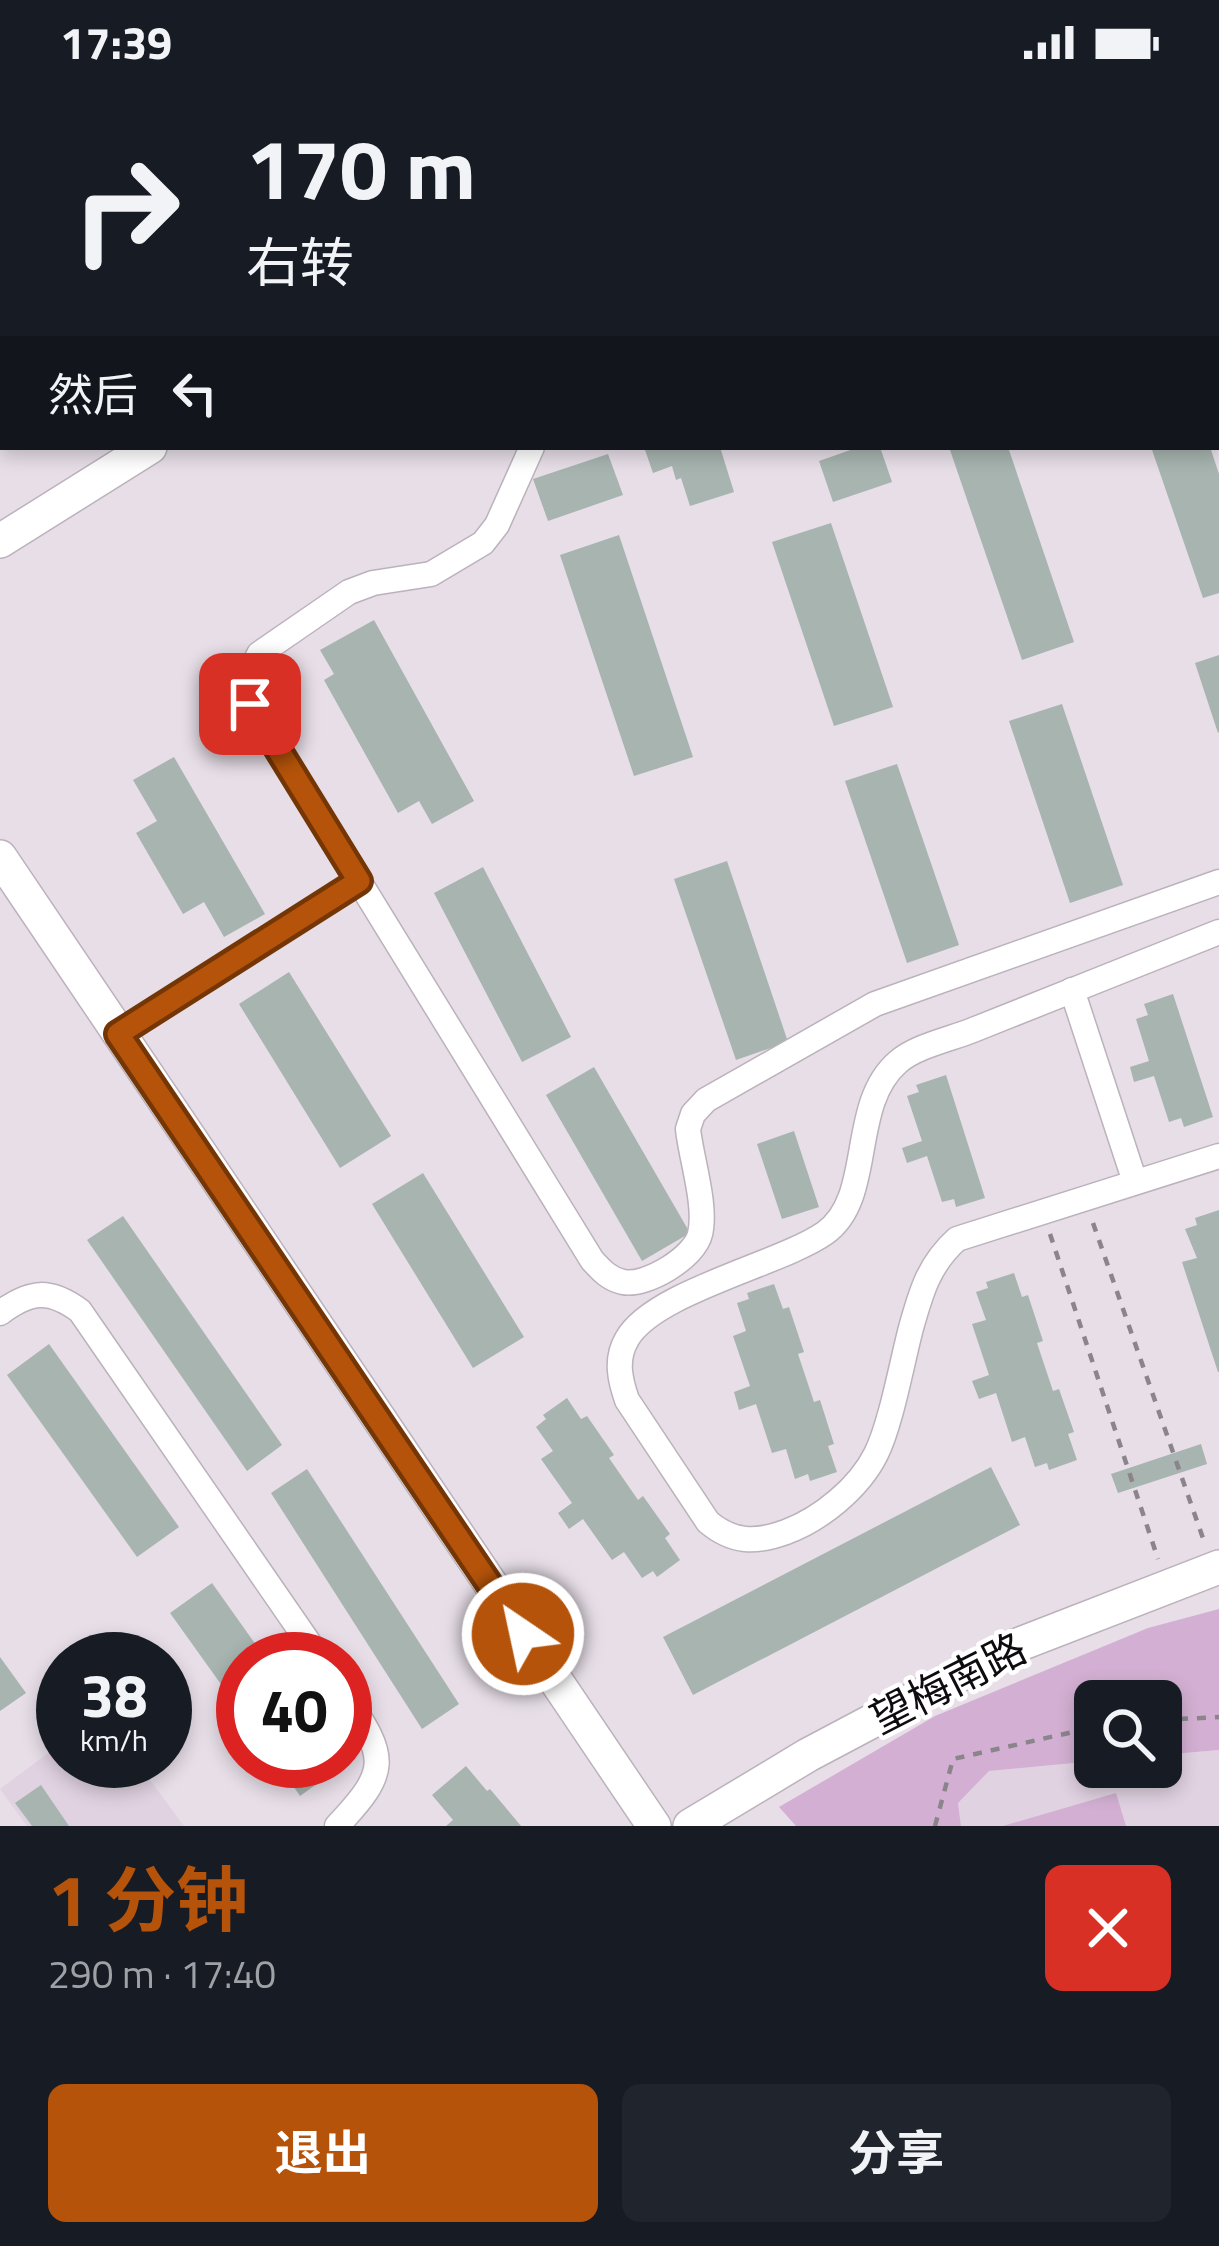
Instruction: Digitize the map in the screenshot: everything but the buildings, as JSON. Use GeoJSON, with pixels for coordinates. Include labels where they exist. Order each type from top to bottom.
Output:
{"type":"FeatureCollection","features":[{"type":"Feature","properties":{"kind":"street"},"geometry":{"type":"LineString","coordinates":[[0,541],[145,450]]}},
{"type":"Feature","properties":{"kind":"street"},"geometry":{"type":"LineString","coordinates":[[531,450],[483,543],[430,574],[349,592],[259,654],[248,678],[250,704],[592,1260],[607,1276],[636,1283],[692,1250],[700,1238],[688,1129],[693,1114],[706,1100],[875,1004],[1219,883]]}},
{"type":"Feature","properties":{"kind":"street"},"geometry":{"type":"LineString","coordinates":[[0,856],[654,1826]]}},
{"type":"Feature","properties":{"kind":"street"},"geometry":{"type":"LineString","coordinates":[[118,1034],[359,881]]}},
{"type":"Feature","properties":{"kind":"street"},"geometry":{"type":"LineString","coordinates":[[1219,932],[900,1059],[869,1107],[852,1192],[840,1221],[821,1236],[734,1272],[643,1320],[626,1340],[619,1363],[627,1400],[708,1522],[722,1533],[742,1541],[792,1529],[848,1491],[876,1454],[923,1286],[937,1256],[957,1239],[1219,1156]]}},
{"type":"Feature","properties":{"kind":"street"},"geometry":{"type":"LineString","coordinates":[[1072,990],[1135,1182]]}},
{"type":"Feature","properties":{"kind":"street"},"geometry":{"type":"LineString","coordinates":[[0,1313],[32,1295],[58,1295],[80,1311],[301,1632]]}},
{"type":"Feature","properties":{"kind":"street","name":"望梅南路"},"geometry":{"type":"LineString","coordinates":[[690,1826],[808,1754],[1010,1648],[1216,1568]]}},
{"type":"Feature","properties":{"kind":"street"},"geometry":{"type":"LineString","coordinates":[[372,1739],[377,1766],[372,1783]]}},
{"type":"Feature","properties":{"kind":"street"},"geometry":{"type":"LineString","coordinates":[[337,1826],[371,1788]]}},
{"type":"Feature","properties":{"kind":"path"},"geometry":{"type":"LineString","coordinates":[[1084,1198],[1216,1568]]}},
{"type":"Feature","properties":{"kind":"path"},"geometry":{"type":"LineString","coordinates":[[1042,1212],[1166,1586]]}},
{"type":"Feature","properties":{"kind":"path"},"geometry":{"type":"LineString","coordinates":[[1182,1719],[1219,1717]]}},
{"type":"Feature","properties":{"kind":"path"},"geometry":{"type":"LineString","coordinates":[[935,1826],[953,1759],[1074,1732]]}},
{"type":"Feature","properties":{"kind":"shaded area"},"geometry":{"type":"Polygon","coordinates":[[[1219,1609],[1219,1750],[1182,1753],[1182,1680],[1074,1680],[1074,1763],[989,1771],[958,1803],[961,1826],[796,1826],[779,1807],[935,1716],[1148,1628],[1219,1609]]]}},
{"type":"Feature","properties":{"kind":"shaded area"},"geometry":{"type":"Polygon","coordinates":[[[1219,1750],[1219,1826],[961,1826],[958,1803],[989,1771],[1074,1763],[1074,1788],[1182,1788],[1182,1753],[1219,1750]]]}},
{"type":"Feature","properties":{"kind":"shaded area"},"geometry":{"type":"Polygon","coordinates":[[[36,1762],[36,1788],[156,1788],[184,1826],[27,1826],[0,1789],[36,1762]]]}},
{"type":"Feature","properties":{"kind":"shaded area"},"geometry":{"type":"Polygon","coordinates":[[[1116,1793],[1126,1826],[1003,1826],[1116,1793]]]}},
{"type":"Feature","properties":{"kind":"route"},"geometry":{"type":"LineString","coordinates":[[250,704],[359,881],[118,1034],[523,1634]]}}]}
